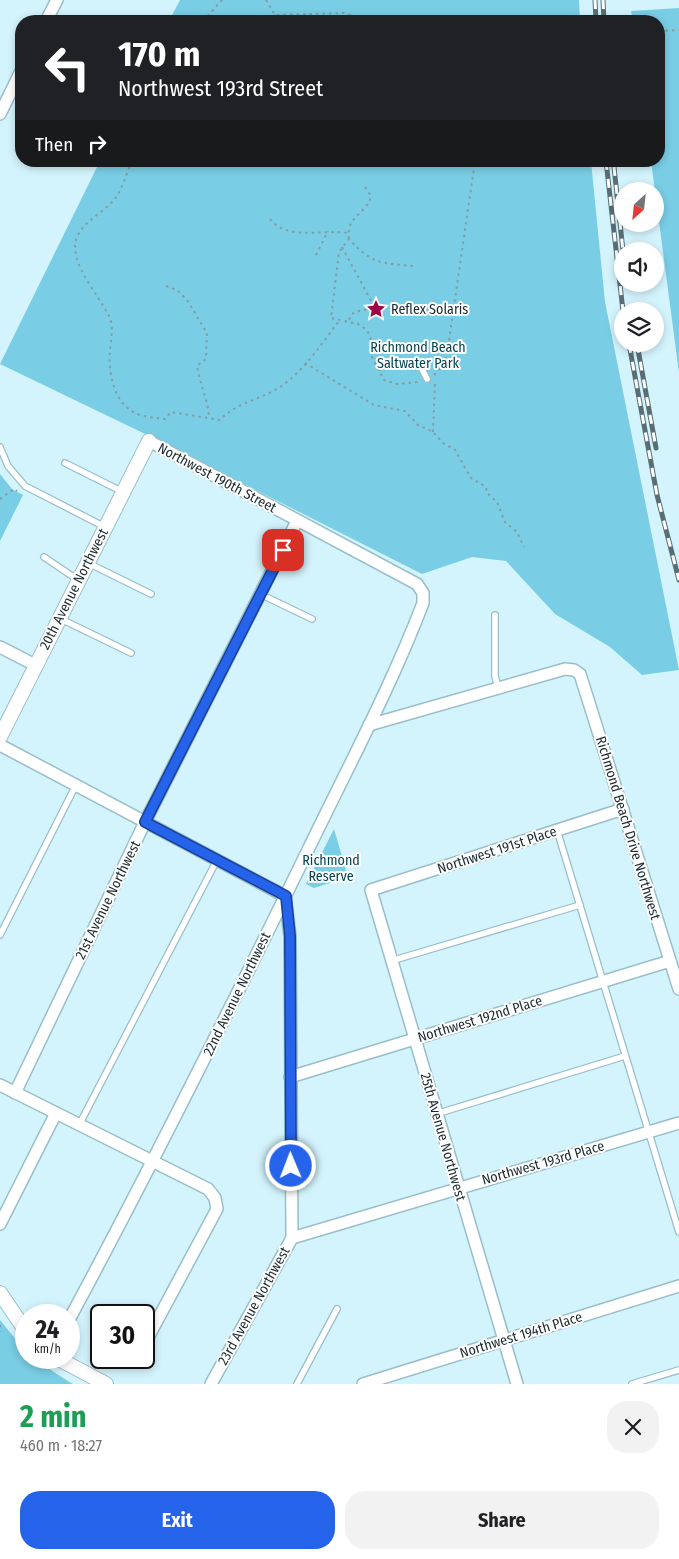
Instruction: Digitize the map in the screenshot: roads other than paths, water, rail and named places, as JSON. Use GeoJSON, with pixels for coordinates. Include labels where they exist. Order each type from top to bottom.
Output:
{"type":"FeatureCollection","features":[{"type":"Feature","properties":{"kind":"street"},"geometry":{"type":"LineString","coordinates":[[49,15],[57,0]]}},
{"type":"Feature","properties":{"kind":"street"},"geometry":{"type":"LineString","coordinates":[[0,114],[15,83]]}},
{"type":"Feature","properties":{"kind":"street","name":"20th Avenue Northwest"},"geometry":{"type":"LineString","coordinates":[[0,737],[149,441]]}},
{"type":"Feature","properties":{"kind":"street","name":"Northwest 190th Street"},"geometry":{"type":"LineString","coordinates":[[149,441],[417,584]]}},
{"type":"Feature","properties":{"kind":"street","name":"21st Avenue Northwest"},"geometry":{"type":"LineString","coordinates":[[15,1093],[145,822],[297,521]]}},
{"type":"Feature","properties":{"kind":"street","name":"22nd Avenue Northwest"},"geometry":{"type":"LineString","coordinates":[[78,1304],[154,1162],[286,896],[368,725],[423,603],[423,593],[417,584]]}},
{"type":"Feature","properties":{"kind":"street"},"geometry":{"type":"LineString","coordinates":[[0,647],[35,665]]}},
{"type":"Feature","properties":{"kind":"street","name":"Richmond Beach Drive Northwest"},"geometry":{"type":"LineString","coordinates":[[498,688],[565,668],[580,674],[679,989]]}},
{"type":"Feature","properties":{"kind":"street"},"geometry":{"type":"LineString","coordinates":[[368,725],[498,688]]}},
{"type":"Feature","properties":{"kind":"street"},"geometry":{"type":"LineString","coordinates":[[0,745],[286,896]]}},
{"type":"Feature","properties":{"kind":"street","name":"Northwest 191st Place"},"geometry":{"type":"LineString","coordinates":[[371,890],[623,809]]}},
{"type":"Feature","properties":{"kind":"street","name":"25th Avenue Northwest"},"geometry":{"type":"LineString","coordinates":[[371,890],[517,1384]]}},
{"type":"Feature","properties":{"kind":"street","name":"23rd Avenue Northwest"},"geometry":{"type":"LineString","coordinates":[[211,1384],[292,1238],[290,936],[286,896]]}},
{"type":"Feature","properties":{"kind":"street","name":"Northwest 192nd Place"},"geometry":{"type":"LineString","coordinates":[[290,1077],[670,961]]}},
{"type":"Feature","properties":{"kind":"street"},"geometry":{"type":"LineString","coordinates":[[0,1085],[208,1189],[215,1198],[217,1210],[155,1325]]}},
{"type":"Feature","properties":{"kind":"street"},"geometry":{"type":"LineString","coordinates":[[0,1224],[56,1113]]}},
{"type":"Feature","properties":{"kind":"street","name":"Northwest 193rd Place"},"geometry":{"type":"LineString","coordinates":[[292,1238],[679,1123]]}},
{"type":"Feature","properties":{"kind":"street","name":"Northwest 194th Place"},"geometry":{"type":"LineString","coordinates":[[363,1384],[679,1286]]}},
{"type":"Feature","properties":{"kind":"street"},"geometry":{"type":"LineString","coordinates":[[0,1293],[15,1315]]}},
{"type":"Feature","properties":{"kind":"street"},"geometry":{"type":"LineString","coordinates":[[78,1369],[106,1384]]}},
{"type":"Feature","properties":{"kind":"lane"},"geometry":{"type":"LineString","coordinates":[[422,369],[427,379]]}},
{"type":"Feature","properties":{"kind":"lane"},"geometry":{"type":"LineString","coordinates":[[0,447],[8,466],[25,486],[105,528]]}},
{"type":"Feature","properties":{"kind":"lane"},"geometry":{"type":"LineString","coordinates":[[65,463],[123,492]]}},
{"type":"Feature","properties":{"kind":"lane"},"geometry":{"type":"LineString","coordinates":[[44,557],[78,580]]}},
{"type":"Feature","properties":{"kind":"lane"},"geometry":{"type":"LineString","coordinates":[[87,563],[150,594]]}},
{"type":"Feature","properties":{"kind":"lane"},"geometry":{"type":"LineString","coordinates":[[260,594],[312,619]]}},
{"type":"Feature","properties":{"kind":"lane"},"geometry":{"type":"LineString","coordinates":[[495,615],[495,676],[498,688]]}},
{"type":"Feature","properties":{"kind":"lane"},"geometry":{"type":"LineString","coordinates":[[59,618],[131,653]]}},
{"type":"Feature","properties":{"kind":"lane"},"geometry":{"type":"LineString","coordinates":[[0,935],[76,785]]}},
{"type":"Feature","properties":{"kind":"lane"},"geometry":{"type":"LineString","coordinates":[[557,830],[679,1232]]}},
{"type":"Feature","properties":{"kind":"lane"},"geometry":{"type":"LineString","coordinates":[[79,1125],[217,860]]}},
{"type":"Feature","properties":{"kind":"lane"},"geometry":{"type":"LineString","coordinates":[[391,961],[580,904]]}},
{"type":"Feature","properties":{"kind":"lane"},"geometry":{"type":"LineString","coordinates":[[436,1114],[625,1056]]}},
{"type":"Feature","properties":{"kind":"lane"},"geometry":{"type":"LineString","coordinates":[[297,1384],[337,1309]]}},
{"type":"Feature","properties":{"kind":"lane"},"geometry":{"type":"LineString","coordinates":[[632,1384],[679,1370]]}},
{"type":"Feature","properties":{"kind":"railway"},"geometry":{"type":"LineString","coordinates":[[595,0],[596,15]]}},
{"type":"Feature","properties":{"kind":"railway"},"geometry":{"type":"LineString","coordinates":[[603,0],[604,15]]}},
{"type":"Feature","properties":{"kind":"railway"},"geometry":{"type":"LineString","coordinates":[[607,167],[622,302]]}},
{"type":"Feature","properties":{"kind":"railway"},"geometry":{"type":"LineString","coordinates":[[614,167],[622,242]]}},
{"type":"Feature","properties":{"kind":"railway"},"geometry":{"type":"LineString","coordinates":[[630,352],[657,495],[679,580]]}},
{"type":"Feature","properties":{"kind":"railway"},"geometry":{"type":"LineString","coordinates":[[638,352],[656,448]]}},
{"type":"Feature","properties":{"kind":"place","name":"Reflex Solaris"},"geometry":{"type":"Point","coordinates":[376,309]}},
{"type":"Feature","properties":{"kind":"park label","name":"Richmond Beach Saltwater Park"},"geometry":{"type":"Point","coordinates":[418,356]}},
{"type":"Feature","properties":{"kind":"park label","name":"Richmond Reserve"},"geometry":{"type":"Point","coordinates":[331,868]}}]}
